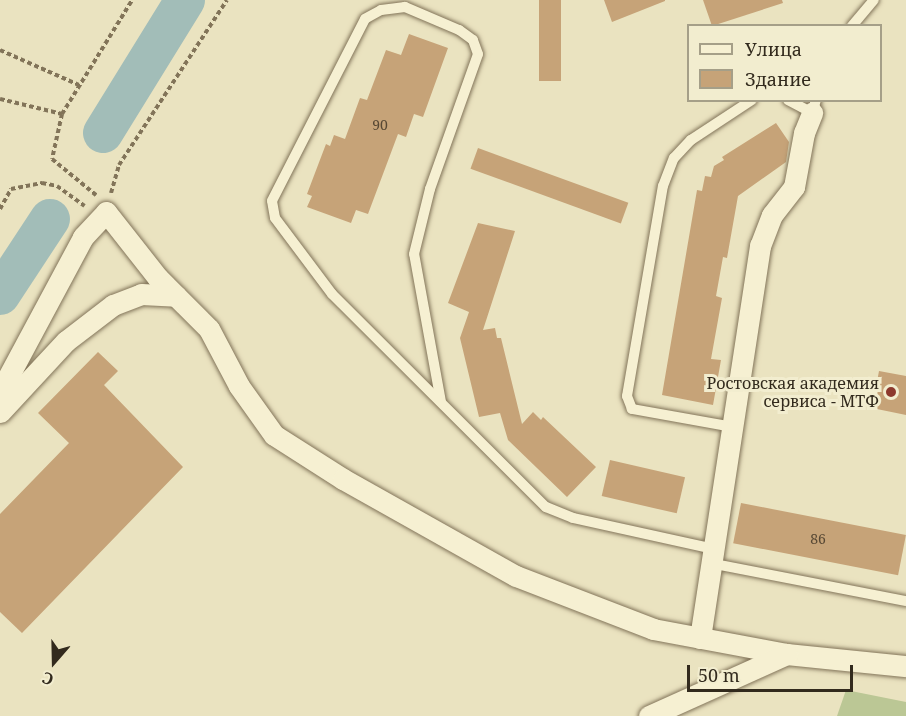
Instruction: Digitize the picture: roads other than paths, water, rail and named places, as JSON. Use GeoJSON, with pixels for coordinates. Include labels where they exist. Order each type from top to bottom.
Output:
{"type":"FeatureCollection","features":[{"type":"Feature","properties":{"kind":"street"},"geometry":{"type":"LineString","coordinates":[[700,638],[760,246],[771,215],[794,187],[804,133],[814,107]]}},
{"type":"Feature","properties":{"kind":"street"},"geometry":{"type":"LineString","coordinates":[[0,392],[83,237],[103,215],[209,329],[239,386],[274,435],[343,479],[516,576],[653,629],[787,654],[906,666]]}},
{"type":"Feature","properties":{"kind":"street"},"geometry":{"type":"LineString","coordinates":[[0,412],[66,341],[113,305],[141,294],[176,296]]}},
{"type":"Feature","properties":{"kind":"street"},"geometry":{"type":"LineString","coordinates":[[649,716],[787,654]]}},
{"type":"Feature","properties":{"kind":"lane"},"geometry":{"type":"LineString","coordinates":[[854,24],[874,0]]}},
{"type":"Feature","properties":{"kind":"lane"},"geometry":{"type":"LineString","coordinates":[[441,402],[414,254],[429,189],[478,54],[473,40],[459,30],[405,7],[381,10],[365,18],[272,201],[275,218],[332,294],[546,507],[573,518],[712,556],[906,601]]}},
{"type":"Feature","properties":{"kind":"lane"},"geometry":{"type":"LineString","coordinates":[[733,427],[632,410],[627,396],[663,186],[674,158],[690,141],[749,102]]}},
{"type":"Feature","properties":{"kind":"lane"},"geometry":{"type":"LineString","coordinates":[[795,102],[814,107]]}},
{"type":"Feature","properties":{"kind":"waterway"},"geometry":{"type":"LineString","coordinates":[[103,133],[185,0]]}},
{"type":"Feature","properties":{"kind":"waterway"},"geometry":{"type":"LineString","coordinates":[[0,295],[50,219]]}},
{"type":"Feature","properties":{"kind":"place","name":"Ростовская академия сервиса - МТФ"},"geometry":{"type":"Point","coordinates":[891,392]}}]}
